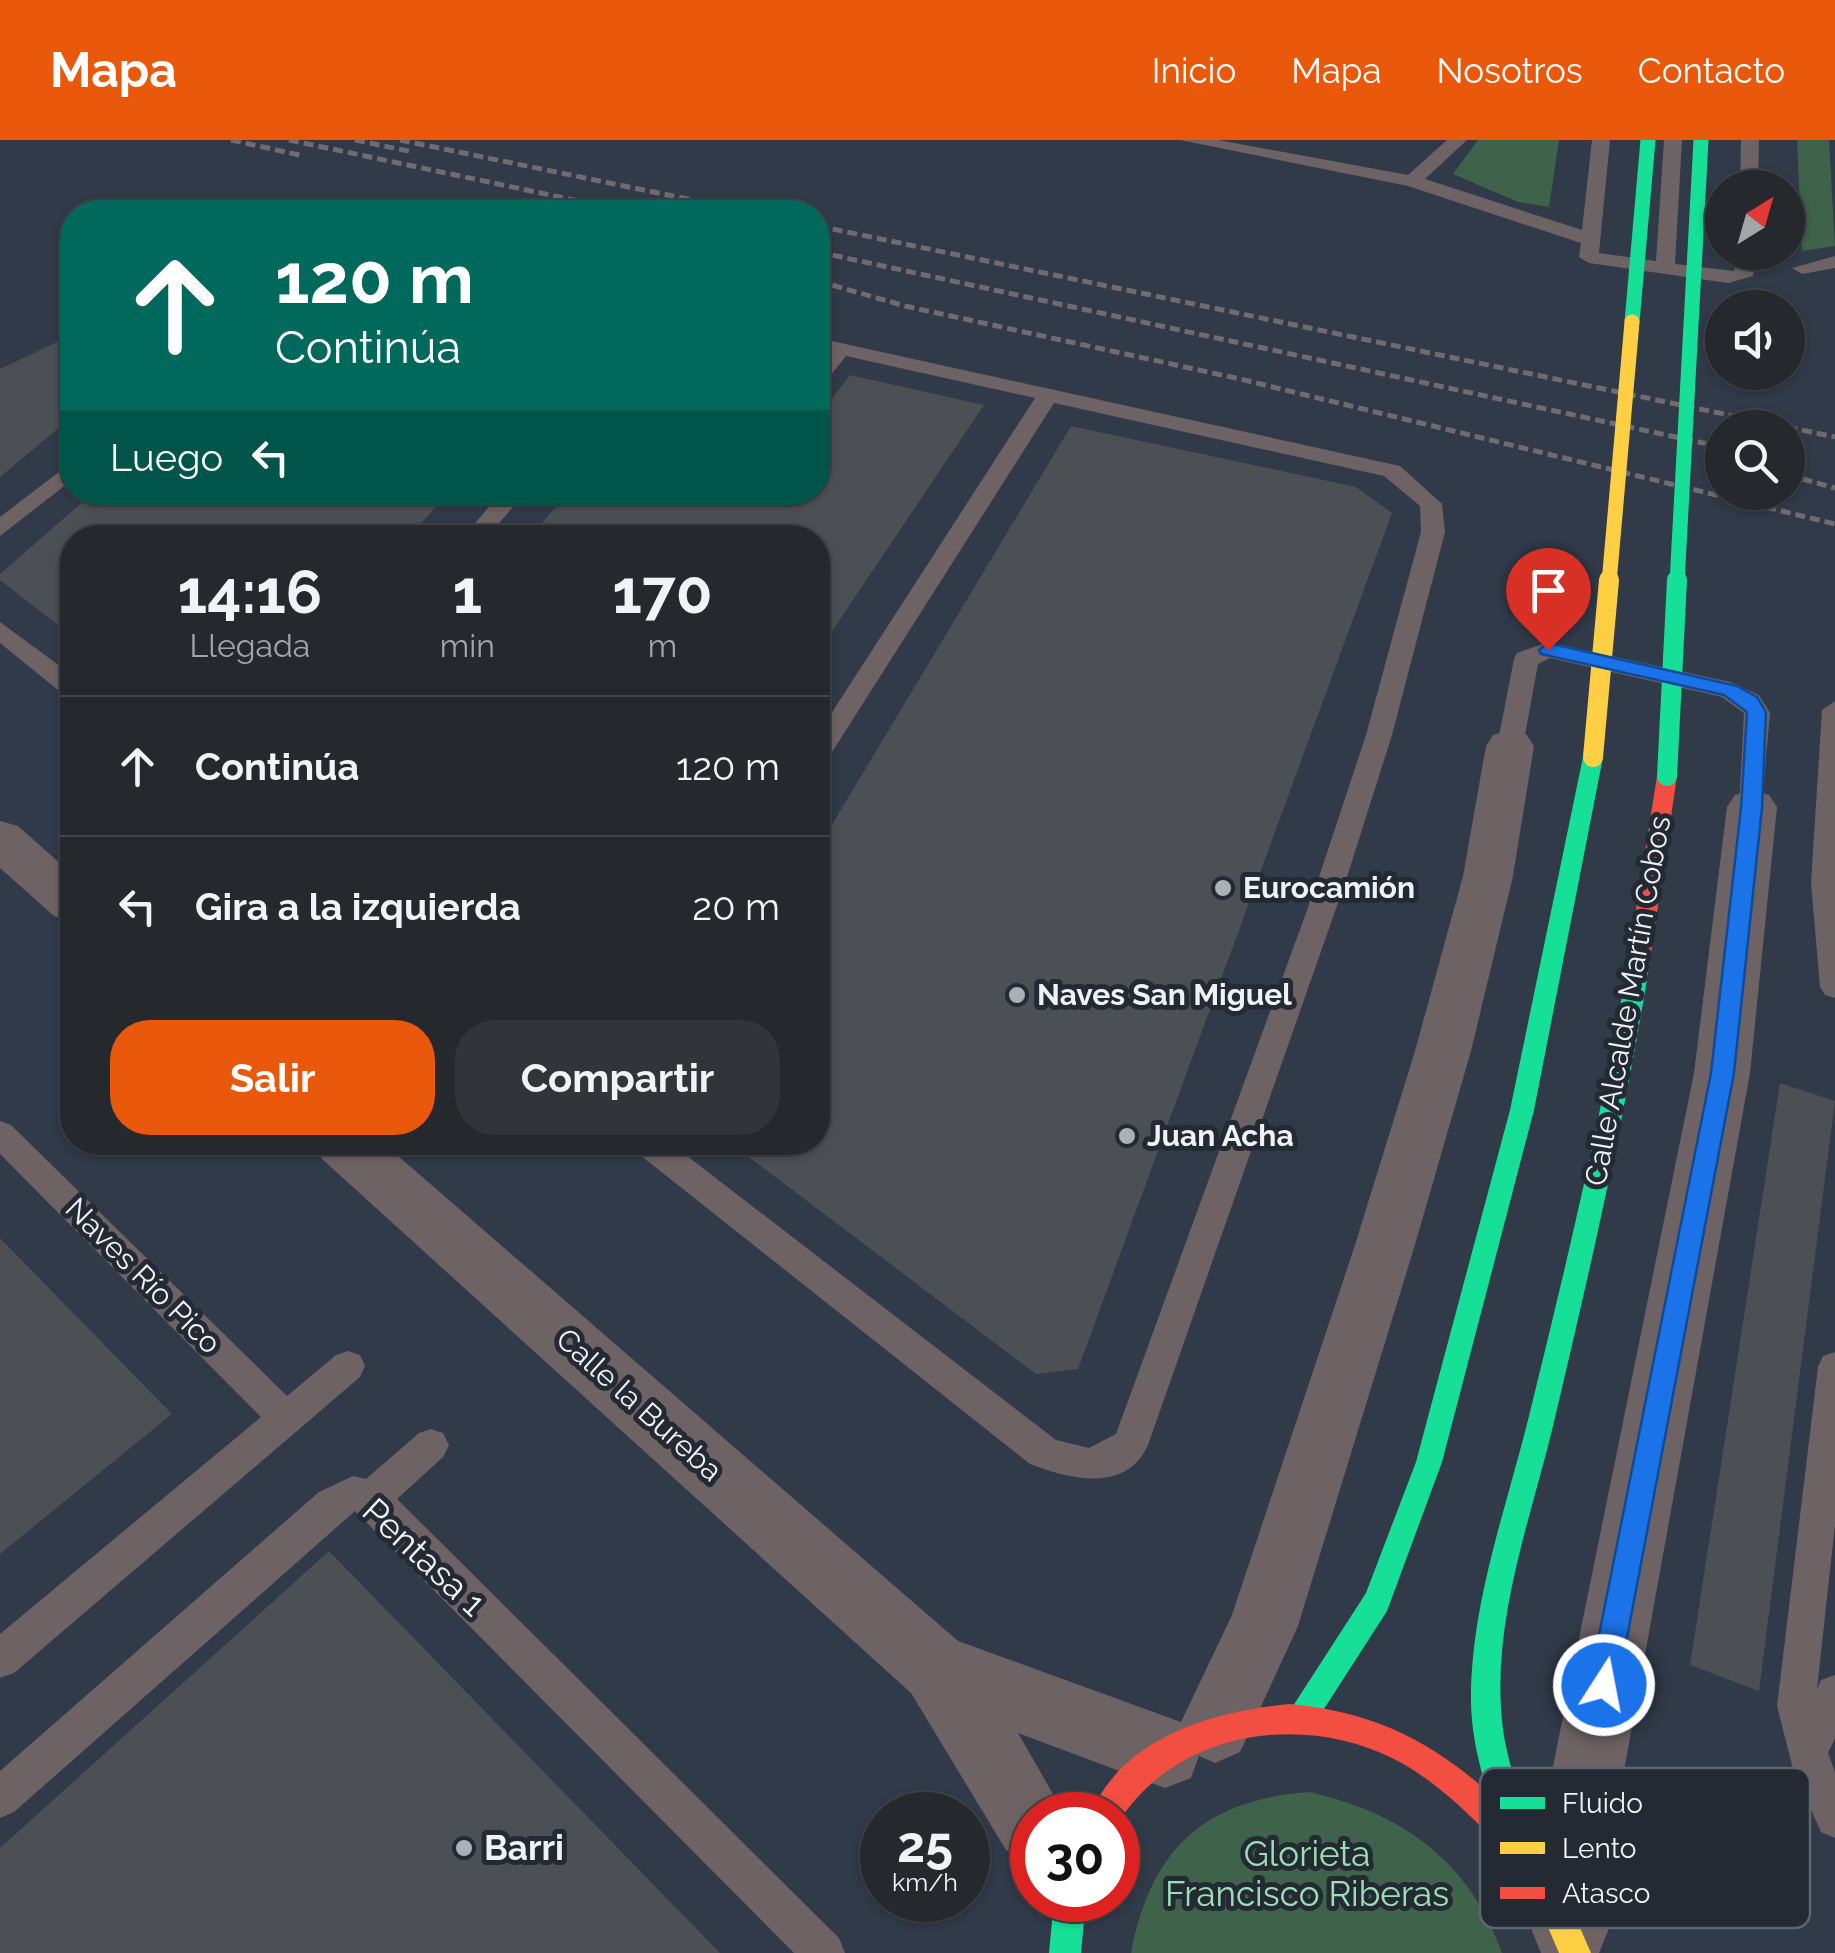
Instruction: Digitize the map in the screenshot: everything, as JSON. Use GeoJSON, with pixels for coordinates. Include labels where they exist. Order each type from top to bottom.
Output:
{"type":"FeatureCollection","features":[{"type":"Feature","properties":{"kind":"main road"},"geometry":{"type":"LineString","coordinates":[[1304,1716],[1376,1604],[1410,1522],[1500,1203],[1535,1055],[1593,757],[1648,140]]}},
{"type":"Feature","properties":{"kind":"main road","name":"Calle Alcalde Martín Cobos"},"geometry":{"type":"LineString","coordinates":[[1494,1768],[1486,1704],[1492,1644],[1507,1562],[1593,1204],[1632,1006],[1668,776],[1701,140]]}},
{"type":"Feature","properties":{"kind":"main road"},"geometry":{"type":"LineString","coordinates":[[1131,1792],[1190,1739],[1304,1716],[1384,1734],[1459,1779],[1480,1801]]}},
{"type":"Feature","properties":{"kind":"main road"},"geometry":{"type":"LineString","coordinates":[[1065,1953],[1068,1922]]}},
{"type":"Feature","properties":{"kind":"street"},"geometry":{"type":"LineString","coordinates":[[1190,1739],[1264,1626],[1443,1051],[1483,894],[1510,746]]}},
{"type":"Feature","properties":{"kind":"street"},"geometry":{"type":"LineString","coordinates":[[1589,1768],[1722,1073],[1752,808]]}},
{"type":"Feature","properties":{"kind":"street"},"geometry":{"type":"LineString","coordinates":[[0,839],[60,892]]}},
{"type":"Feature","properties":{"kind":"street","name":"Calle la Bureba"},"geometry":{"type":"LineString","coordinates":[[357,1155],[936,1668],[1012,1792]]}},
{"type":"Feature","properties":{"kind":"street","name":"Calle la Bureba"},"geometry":{"type":"LineString","coordinates":[[936,1668],[1190,1739]]}},
{"type":"Feature","properties":{"kind":"lane"},"geometry":{"type":"LineString","coordinates":[[1189,140],[1412,181],[1589,239]]}},
{"type":"Feature","properties":{"kind":"lane"},"geometry":{"type":"LineString","coordinates":[[1412,181],[1458,140]]}},
{"type":"Feature","properties":{"kind":"lane"},"geometry":{"type":"LineString","coordinates":[[1601,140],[1589,257],[1743,276],[1744,270]]}},
{"type":"Feature","properties":{"kind":"lane"},"geometry":{"type":"LineString","coordinates":[[1665,268],[1673,140]]}},
{"type":"Feature","properties":{"kind":"lane"},"geometry":{"type":"LineString","coordinates":[[1749,170],[1750,140]]}},
{"type":"Feature","properties":{"kind":"lane"},"geometry":{"type":"LineString","coordinates":[[1835,262],[1802,268],[1835,274]]}},
{"type":"Feature","properties":{"kind":"lane"},"geometry":{"type":"LineString","coordinates":[[663,1155],[1043,1452],[1090,1467],[1114,1460],[1130,1445],[1338,862],[1379,735],[1433,532],[1431,504],[1392,471],[830,347]]}},
{"type":"Feature","properties":{"kind":"lane"},"geometry":{"type":"LineString","coordinates":[[830,735],[1047,397]]}},
{"type":"Feature","properties":{"kind":"lane"},"geometry":{"type":"LineString","coordinates":[[0,529],[60,479]]}},
{"type":"Feature","properties":{"kind":"lane"},"geometry":{"type":"LineString","coordinates":[[485,525],[502,505]]}},
{"type":"Feature","properties":{"kind":"lane"},"geometry":{"type":"LineString","coordinates":[[0,630],[60,678]]}},
{"type":"Feature","properties":{"kind":"lane"},"geometry":{"type":"LineString","coordinates":[[1510,746],[1526,659],[1535,652],[1548,650],[1730,690],[1750,701],[1757,712],[1752,808]]}},
{"type":"Feature","properties":{"kind":"lane"},"geometry":{"type":"LineString","coordinates":[[1835,710],[1823,864],[1824,934],[1835,987]]}},
{"type":"Feature","properties":{"kind":"lane","name":"Naves Río Pico"},"geometry":{"type":"LineString","coordinates":[[0,1134],[286,1418]]}},
{"type":"Feature","properties":{"kind":"lane"},"geometry":{"type":"LineString","coordinates":[[0,1658],[348,1366]]}},
{"type":"Feature","properties":{"kind":"lane"},"geometry":{"type":"LineString","coordinates":[[1835,1367],[1796,1706],[1808,1753],[1835,1818]]}},
{"type":"Feature","properties":{"kind":"lane"},"geometry":{"type":"LineString","coordinates":[[371,1498],[431,1445]]}},
{"type":"Feature","properties":{"kind":"lane","name":"Pentasa 1"},"geometry":{"type":"LineString","coordinates":[[0,1798],[332,1504],[353,1493],[371,1498],[824,1953]]}},
{"type":"Feature","properties":{"kind":"lane"},"geometry":{"type":"LineString","coordinates":[[1808,1753],[1835,1694]]}},
{"type":"Feature","properties":{"kind":"shaded area"},"geometry":{"type":"Polygon","coordinates":[[[0,140],[1835,140],[1835,1953],[0,1953],[0,140]]]}},
{"type":"Feature","properties":{"kind":"green space"},"geometry":{"type":"Polygon","coordinates":[[[1478,140],[1559,140],[1549,207],[1518,202],[1453,174],[1478,140]]]}},
{"type":"Feature","properties":{"kind":"green space"},"geometry":{"type":"Polygon","coordinates":[[[1797,140],[1829,140],[1835,246],[1805,251],[1805,170],[1798,170],[1797,140]]]}},
{"type":"Feature","properties":{"kind":"green space","name":"Glorieta Francisco Riberas"},"geometry":{"type":"Polygon","coordinates":[[[1309,1792],[1374,1813],[1402,1828],[1428,1845],[1471,1892],[1480,1907],[1480,1928],[1491,1928],[1502,1953],[1131,1953],[1152,1885],[1168,1858],[1211,1819],[1239,1806],[1309,1792]]]}},
{"type":"Feature","properties":{"kind":"building"},"geometry":{"type":"Polygon","coordinates":[[[60,341],[60,427],[0,477],[0,369],[60,341]]]}},
{"type":"Feature","properties":{"kind":"building"},"geometry":{"type":"Polygon","coordinates":[[[850,375],[984,405],[830,634],[830,525],[540,525],[558,505],[830,505],[830,401],[850,375]]]}},
{"type":"Feature","properties":{"kind":"building","name":"Naves San Miguel"},"geometry":{"type":"Polygon","coordinates":[[[1071,426],[1356,487],[1392,513],[1078,1369],[1036,1374],[746,1155],[830,1155],[830,828],[1071,426]]]}},
{"type":"Feature","properties":{"kind":"building"},"geometry":{"type":"Polygon","coordinates":[[[79,505],[438,505],[419,525],[60,525],[60,627],[0,580],[0,574],[79,505]]]}},
{"type":"Feature","properties":{"kind":"building"},"geometry":{"type":"Polygon","coordinates":[[[1780,1083],[1835,1101],[1759,1691],[1690,1665],[1780,1083]]]}},
{"type":"Feature","properties":{"kind":"building"},"geometry":{"type":"Polygon","coordinates":[[[0,1238],[172,1414],[0,1554],[0,1238]]]}},
{"type":"Feature","properties":{"kind":"building"},"geometry":{"type":"Polygon","coordinates":[[[329,1551],[720,1953],[0,1953],[0,1848],[329,1551]]]}},
{"type":"Feature","properties":{"kind":"railway"},"geometry":{"type":"LineString","coordinates":[[231,140],[304,156]]}},
{"type":"Feature","properties":{"kind":"railway"},"geometry":{"type":"LineString","coordinates":[[289,140],[574,200]]}},
{"type":"Feature","properties":{"kind":"railway"},"geometry":{"type":"LineString","coordinates":[[355,140],[413,152]]}},
{"type":"Feature","properties":{"kind":"railway"},"geometry":{"type":"LineString","coordinates":[[400,140],[692,200]]}},
{"type":"Feature","properties":{"kind":"railway"},"geometry":{"type":"LineString","coordinates":[[830,228],[1835,437]]}},
{"type":"Feature","properties":{"kind":"railway"},"geometry":{"type":"LineString","coordinates":[[830,255],[1705,443]]}},
{"type":"Feature","properties":{"kind":"railway"},"geometry":{"type":"LineString","coordinates":[[830,284],[905,306],[1240,379],[1835,524]]}},
{"type":"Feature","properties":{"kind":"railway"},"geometry":{"type":"LineString","coordinates":[[1805,480],[1835,488]]}},
{"type":"Feature","properties":{"kind":"traffic: fast"},"geometry":{"type":"LineString","coordinates":[[1632,322],[1648,140]]}},
{"type":"Feature","properties":{"kind":"traffic: fast"},"geometry":{"type":"LineString","coordinates":[[1667,776],[1701,140]]}},
{"type":"Feature","properties":{"kind":"traffic: fast"},"geometry":{"type":"LineString","coordinates":[[1303,1716],[1377,1601],[1429,1462],[1522,1110],[1593,757]]}},
{"type":"Feature","properties":{"kind":"traffic: fast"},"geometry":{"type":"LineString","coordinates":[[1497,1768],[1486,1708],[1495,1609],[1592,1204],[1638,967]]}},
{"type":"Feature","properties":{"kind":"traffic: fast"},"geometry":{"type":"LineString","coordinates":[[1065,1953],[1068,1922]]}},
{"type":"Feature","properties":{"kind":"traffic: slow"},"geometry":{"type":"LineString","coordinates":[[1593,757],[1632,322]]}},
{"type":"Feature","properties":{"kind":"traffic: slow"},"geometry":{"type":"LineString","coordinates":[[1564,1928],[1575,1953]]}},
{"type":"Feature","properties":{"kind":"traffic: jam"},"geometry":{"type":"LineString","coordinates":[[1638,967],[1667,776]]}},
{"type":"Feature","properties":{"kind":"traffic: jam"},"geometry":{"type":"LineString","coordinates":[[1122,1792],[1148,1766],[1205,1734],[1248,1722],[1290,1719],[1331,1722],[1406,1749],[1441,1771],[1480,1804]]}},
{"type":"Feature","properties":{"kind":"place","name":"Eurocamión"},"geometry":{"type":"Point","coordinates":[1223,888]}},
{"type":"Feature","properties":{"kind":"place","name":"Naves San Miguel"},"geometry":{"type":"Point","coordinates":[1017,995]}},
{"type":"Feature","properties":{"kind":"place","name":"Juan Acha"},"geometry":{"type":"Point","coordinates":[1127,1136]}},
{"type":"Feature","properties":{"kind":"place","name":"Barri"},"geometry":{"type":"Point","coordinates":[464,1848]}},
{"type":"Feature","properties":{"kind":"route"},"geometry":{"type":"LineString","coordinates":[[1548,650],[1730,690],[1750,701],[1757,712],[1752,808],[1722,1073],[1604,1685]]}}]}
